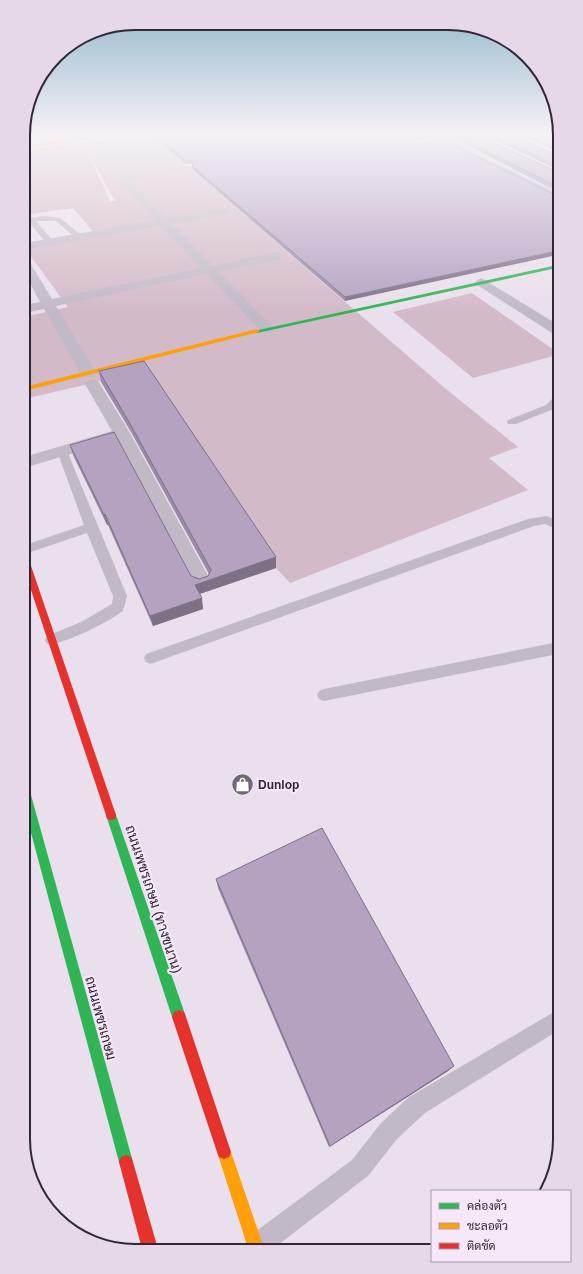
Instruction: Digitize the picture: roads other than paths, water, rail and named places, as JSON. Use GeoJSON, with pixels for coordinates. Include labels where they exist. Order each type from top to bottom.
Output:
{"type":"FeatureCollection","features":[{"type":"Feature","properties":{"kind":"main road"},"geometry":{"type":"LineString","coordinates":[[30,388],[91,379],[267,329],[553,267]]}},
{"type":"Feature","properties":{"kind":"main road","name":"ถนนเพชรเกษม (ทางขนาน)"},"geometry":{"type":"LineString","coordinates":[[30,575],[255,1244]]}},
{"type":"Feature","properties":{"kind":"main road","name":"ถนนเพชรเกษม"},"geometry":{"type":"LineString","coordinates":[[30,810],[149,1244]]}},
{"type":"Feature","properties":{"kind":"street"},"geometry":{"type":"LineString","coordinates":[[138,194],[267,329]]}},
{"type":"Feature","properties":{"kind":"street"},"geometry":{"type":"LineString","coordinates":[[30,246],[225,211]]}},
{"type":"Feature","properties":{"kind":"street"},"geometry":{"type":"LineString","coordinates":[[30,308],[276,256]]}},
{"type":"Feature","properties":{"kind":"street"},"geometry":{"type":"LineString","coordinates":[[30,272],[122,433],[201,581]]}},
{"type":"Feature","properties":{"kind":"street"},"geometry":{"type":"LineString","coordinates":[[481,282],[553,327]]}},
{"type":"Feature","properties":{"kind":"street"},"geometry":{"type":"LineString","coordinates":[[30,461],[122,433]]}},
{"type":"Feature","properties":{"kind":"lane"},"geometry":{"type":"LineString","coordinates":[[30,220],[58,219],[80,237]]}},
{"type":"Feature","properties":{"kind":"lane"},"geometry":{"type":"LineString","coordinates":[[30,223],[50,242]]}},
{"type":"Feature","properties":{"kind":"lane"},"geometry":{"type":"LineString","coordinates":[[512,422],[550,407],[553,404]]}},
{"type":"Feature","properties":{"kind":"lane"},"geometry":{"type":"LineString","coordinates":[[52,640],[92,625],[118,607],[120,596],[91,527],[62,451]]}},
{"type":"Feature","properties":{"kind":"lane"},"geometry":{"type":"LineString","coordinates":[[151,658],[532,522],[548,520],[553,523]]}},
{"type":"Feature","properties":{"kind":"lane"},"geometry":{"type":"LineString","coordinates":[[30,548],[91,527]]}},
{"type":"Feature","properties":{"kind":"lane"},"geometry":{"type":"LineString","coordinates":[[324,695],[553,649]]}},
{"type":"Feature","properties":{"kind":"lane"},"geometry":{"type":"LineString","coordinates":[[261,1244],[360,1168],[389,1131],[417,1105],[553,1023]]}},
{"type":"Feature","properties":{"kind":"place","name":"Dunlop"},"geometry":{"type":"Point","coordinates":[242,785]}}]}
